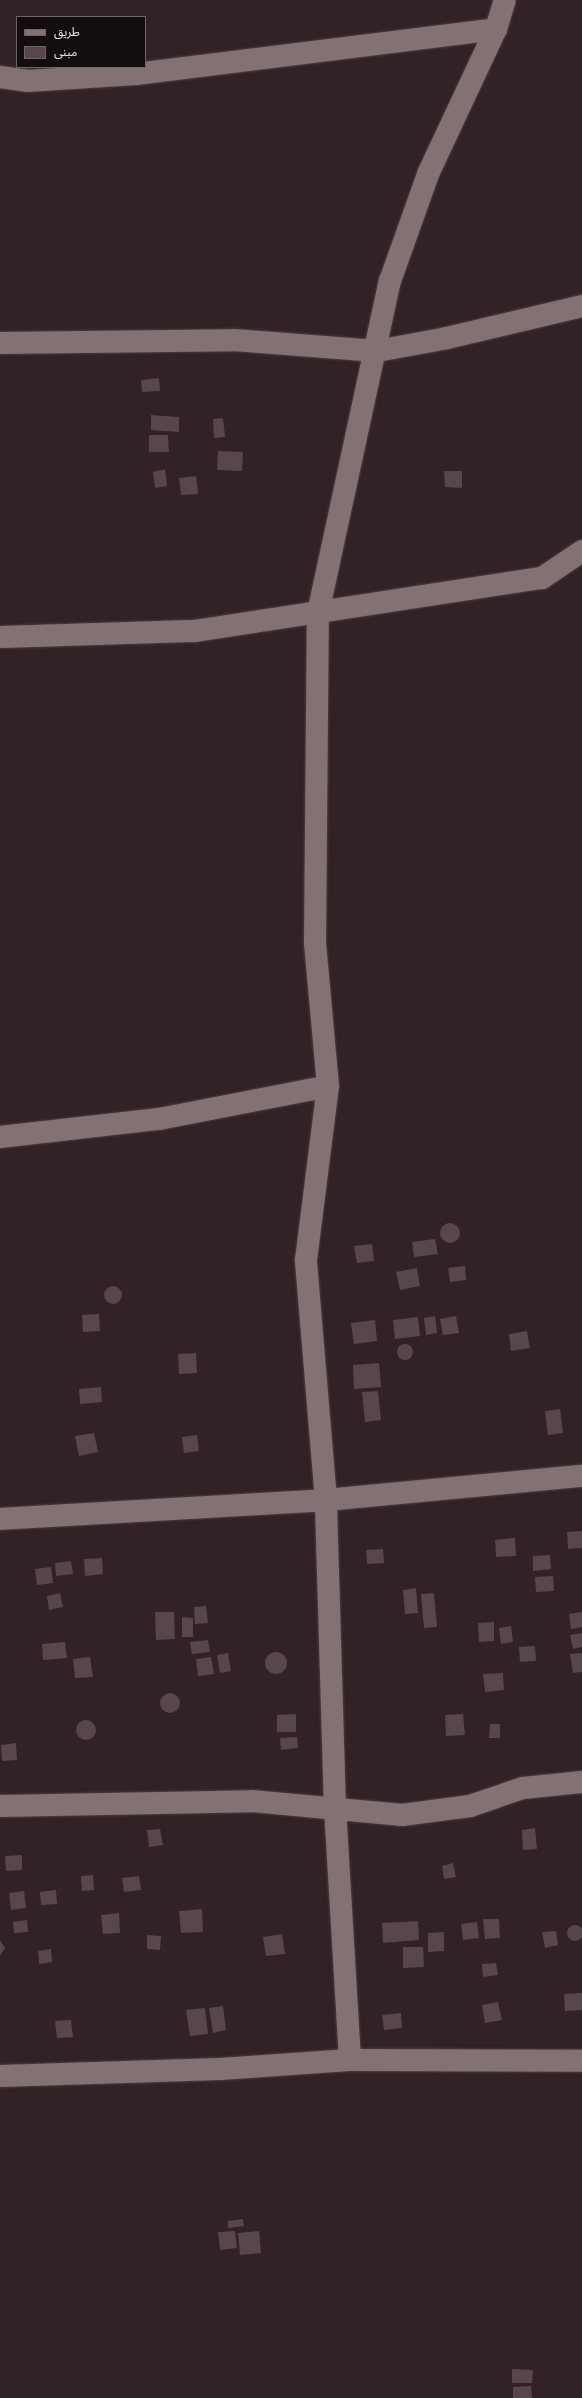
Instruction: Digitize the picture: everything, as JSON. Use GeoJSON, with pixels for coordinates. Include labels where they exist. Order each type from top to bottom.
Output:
{"type":"FeatureCollection","features":[{"type":"Feature","properties":{"kind":"street"},"geometry":{"type":"LineString","coordinates":[[350,2060],[335,1809],[326,1500],[306,1260],[328,1086],[315,943],[318,613],[377,351],[390,281],[428,174],[496,29],[505,0]]}},
{"type":"Feature","properties":{"kind":"street"},"geometry":{"type":"LineString","coordinates":[[0,77],[27,81],[136,74],[496,29]]}},
{"type":"Feature","properties":{"kind":"street"},"geometry":{"type":"LineString","coordinates":[[0,343],[234,340],[377,351],[447,338],[582,306]]}},
{"type":"Feature","properties":{"kind":"street"},"geometry":{"type":"LineString","coordinates":[[0,637],[195,631],[318,613],[542,578],[582,551]]}},
{"type":"Feature","properties":{"kind":"street"},"geometry":{"type":"LineString","coordinates":[[0,1137],[159,1118],[328,1086]]}},
{"type":"Feature","properties":{"kind":"street"},"geometry":{"type":"LineString","coordinates":[[0,1519],[326,1500],[582,1476]]}},
{"type":"Feature","properties":{"kind":"street"},"geometry":{"type":"LineString","coordinates":[[0,1806],[252,1802],[402,1815],[470,1806],[523,1788],[582,1782]]}},
{"type":"Feature","properties":{"kind":"street"},"geometry":{"type":"LineString","coordinates":[[0,2076],[220,2069],[350,2060],[582,2061]]}},
{"type":"Feature","properties":{"kind":"building"},"geometry":{"type":"Polygon","coordinates":[[[159,378],[160,391],[142,392],[141,380],[159,378]]]}},
{"type":"Feature","properties":{"kind":"building"},"geometry":{"type":"Polygon","coordinates":[[[151,415],[179,417],[179,432],[151,430],[151,415]]]}},
{"type":"Feature","properties":{"kind":"building"},"geometry":{"type":"Polygon","coordinates":[[[223,418],[225,437],[214,438],[213,419],[223,418]]]}},
{"type":"Feature","properties":{"kind":"building"},"geometry":{"type":"Polygon","coordinates":[[[149,435],[168,435],[169,452],[149,452],[149,435]]]}},
{"type":"Feature","properties":{"kind":"building"},"geometry":{"type":"Polygon","coordinates":[[[218,451],[243,452],[242,471],[217,470],[218,451]]]}},
{"type":"Feature","properties":{"kind":"building"},"geometry":{"type":"Polygon","coordinates":[[[165,469],[167,486],[155,488],[153,472],[165,469]]]}},
{"type":"Feature","properties":{"kind":"building"},"geometry":{"type":"Polygon","coordinates":[[[444,471],[462,471],[462,488],[445,487],[444,471]]]}},
{"type":"Feature","properties":{"kind":"building"},"geometry":{"type":"Polygon","coordinates":[[[196,476],[198,494],[181,495],[179,478],[196,476]]]}},
{"type":"Feature","properties":{"kind":"building"},"geometry":{"type":"Polygon","coordinates":[[[450,1223],[457,1226],[460,1233],[457,1240],[450,1243],[443,1240],[440,1233],[443,1226],[450,1223]]]}},
{"type":"Feature","properties":{"kind":"building"},"geometry":{"type":"Polygon","coordinates":[[[435,1239],[438,1254],[414,1257],[412,1242],[435,1239]]]}},
{"type":"Feature","properties":{"kind":"building"},"geometry":{"type":"Polygon","coordinates":[[[372,1244],[374,1261],[357,1263],[354,1246],[372,1244]]]}},
{"type":"Feature","properties":{"kind":"building"},"geometry":{"type":"Polygon","coordinates":[[[465,1266],[466,1280],[450,1282],[448,1268],[465,1266]]]}},
{"type":"Feature","properties":{"kind":"building"},"geometry":{"type":"Polygon","coordinates":[[[417,1268],[420,1286],[400,1290],[396,1272],[417,1268]]]}},
{"type":"Feature","properties":{"kind":"building"},"geometry":{"type":"Polygon","coordinates":[[[109,1286],[117,1286],[122,1291],[120,1302],[117,1304],[109,1304],[104,1299],[104,1291],[109,1286]]]}},
{"type":"Feature","properties":{"kind":"building"},"geometry":{"type":"Polygon","coordinates":[[[99,1314],[100,1331],[83,1332],[82,1315],[99,1314]]]}},
{"type":"Feature","properties":{"kind":"building"},"geometry":{"type":"Polygon","coordinates":[[[435,1316],[437,1333],[426,1335],[424,1318],[435,1316]]]}},
{"type":"Feature","properties":{"kind":"building"},"geometry":{"type":"Polygon","coordinates":[[[456,1316],[459,1333],[443,1335],[440,1319],[456,1316]]]}},
{"type":"Feature","properties":{"kind":"building"},"geometry":{"type":"Polygon","coordinates":[[[418,1317],[420,1336],[395,1339],[393,1320],[418,1317]]]}},
{"type":"Feature","properties":{"kind":"building"},"geometry":{"type":"Polygon","coordinates":[[[375,1320],[377,1341],[354,1344],[351,1323],[375,1320]]]}},
{"type":"Feature","properties":{"kind":"building"},"geometry":{"type":"Polygon","coordinates":[[[527,1331],[530,1348],[511,1351],[509,1334],[527,1331]]]}},
{"type":"Feature","properties":{"kind":"building"},"geometry":{"type":"Polygon","coordinates":[[[402,1344],[408,1344],[413,1349],[411,1358],[408,1360],[402,1360],[397,1355],[397,1349],[402,1344]]]}},
{"type":"Feature","properties":{"kind":"building"},"geometry":{"type":"Polygon","coordinates":[[[196,1353],[197,1373],[179,1374],[178,1354],[196,1353]]]}},
{"type":"Feature","properties":{"kind":"building"},"geometry":{"type":"Polygon","coordinates":[[[379,1363],[381,1387],[354,1389],[353,1365],[379,1363]]]}},
{"type":"Feature","properties":{"kind":"building"},"geometry":{"type":"Polygon","coordinates":[[[101,1387],[102,1402],[80,1404],[79,1389],[101,1387]]]}},
{"type":"Feature","properties":{"kind":"building"},"geometry":{"type":"Polygon","coordinates":[[[378,1391],[381,1420],[365,1422],[362,1392],[378,1391]]]}},
{"type":"Feature","properties":{"kind":"building"},"geometry":{"type":"Polygon","coordinates":[[[560,1409],[563,1433],[548,1435],[545,1411],[560,1409]]]}},
{"type":"Feature","properties":{"kind":"building"},"geometry":{"type":"Polygon","coordinates":[[[94,1433],[98,1452],[79,1456],[75,1436],[94,1433]]]}},
{"type":"Feature","properties":{"kind":"building"},"geometry":{"type":"Polygon","coordinates":[[[197,1435],[199,1451],[184,1453],[182,1437],[197,1435]]]}},
{"type":"Feature","properties":{"kind":"building"},"geometry":{"type":"Polygon","coordinates":[[[582,1531],[582,1548],[568,1549],[567,1532],[582,1531]]]}},
{"type":"Feature","properties":{"kind":"building"},"geometry":{"type":"Polygon","coordinates":[[[515,1538],[516,1556],[496,1557],[495,1540],[515,1538]]]}},
{"type":"Feature","properties":{"kind":"building"},"geometry":{"type":"Polygon","coordinates":[[[383,1549],[384,1563],[367,1564],[366,1550],[383,1549]]]}},
{"type":"Feature","properties":{"kind":"building"},"geometry":{"type":"Polygon","coordinates":[[[550,1555],[551,1569],[533,1571],[533,1556],[550,1555]]]}},
{"type":"Feature","properties":{"kind":"building"},"geometry":{"type":"Polygon","coordinates":[[[102,1558],[103,1574],[85,1576],[84,1559],[102,1558]]]}},
{"type":"Feature","properties":{"kind":"building"},"geometry":{"type":"Polygon","coordinates":[[[71,1561],[73,1574],[56,1576],[55,1563],[71,1561]]]}},
{"type":"Feature","properties":{"kind":"building"},"geometry":{"type":"Polygon","coordinates":[[[51,1567],[53,1583],[37,1585],[35,1569],[51,1567]]]}},
{"type":"Feature","properties":{"kind":"building"},"geometry":{"type":"Polygon","coordinates":[[[553,1576],[554,1591],[536,1592],[535,1577],[553,1576]]]}},
{"type":"Feature","properties":{"kind":"building"},"geometry":{"type":"Polygon","coordinates":[[[416,1588],[418,1613],[405,1614],[403,1590],[416,1588]]]}},
{"type":"Feature","properties":{"kind":"building"},"geometry":{"type":"Polygon","coordinates":[[[60,1593],[63,1607],[49,1610],[47,1596],[60,1593]]]}},
{"type":"Feature","properties":{"kind":"building"},"geometry":{"type":"Polygon","coordinates":[[[434,1593],[437,1627],[424,1628],[421,1594],[434,1593]]]}},
{"type":"Feature","properties":{"kind":"building"},"geometry":{"type":"Polygon","coordinates":[[[206,1606],[208,1623],[195,1624],[194,1607],[206,1606]]]}},
{"type":"Feature","properties":{"kind":"building"},"geometry":{"type":"Polygon","coordinates":[[[155,1612],[174,1612],[175,1639],[156,1640],[155,1612]]]}},
{"type":"Feature","properties":{"kind":"building"},"geometry":{"type":"Polygon","coordinates":[[[582,1612],[582,1627],[571,1629],[569,1614],[582,1612]]]}},
{"type":"Feature","properties":{"kind":"building"},"geometry":{"type":"Polygon","coordinates":[[[182,1617],[193,1618],[193,1637],[182,1637],[182,1617]]]}},
{"type":"Feature","properties":{"kind":"building"},"geometry":{"type":"Polygon","coordinates":[[[494,1622],[494,1641],[479,1642],[478,1623],[494,1622]]]}},
{"type":"Feature","properties":{"kind":"building"},"geometry":{"type":"Polygon","coordinates":[[[511,1626],[513,1642],[501,1644],[499,1628],[511,1626]]]}},
{"type":"Feature","properties":{"kind":"building"},"geometry":{"type":"Polygon","coordinates":[[[582,1633],[582,1647],[573,1649],[570,1635],[582,1633]]]}},
{"type":"Feature","properties":{"kind":"building"},"geometry":{"type":"Polygon","coordinates":[[[208,1640],[210,1652],[192,1654],[190,1642],[208,1640]]]}},
{"type":"Feature","properties":{"kind":"building"},"geometry":{"type":"Polygon","coordinates":[[[65,1642],[67,1658],[43,1660],[42,1644],[65,1642]]]}},
{"type":"Feature","properties":{"kind":"building"},"geometry":{"type":"Polygon","coordinates":[[[535,1646],[536,1661],[520,1662],[519,1647],[535,1646]]]}},
{"type":"Feature","properties":{"kind":"building"},"geometry":{"type":"Polygon","coordinates":[[[276,1652],[284,1655],[287,1663],[284,1671],[276,1674],[268,1671],[265,1663],[268,1655],[276,1652]]]}},
{"type":"Feature","properties":{"kind":"building"},"geometry":{"type":"Polygon","coordinates":[[[228,1653],[231,1671],[220,1673],[217,1655],[228,1653]]]}},
{"type":"Feature","properties":{"kind":"building"},"geometry":{"type":"Polygon","coordinates":[[[582,1653],[582,1672],[573,1673],[570,1654],[582,1653]]]}},
{"type":"Feature","properties":{"kind":"building"},"geometry":{"type":"Polygon","coordinates":[[[90,1657],[93,1677],[75,1678],[73,1659],[90,1657]]]}},
{"type":"Feature","properties":{"kind":"building"},"geometry":{"type":"Polygon","coordinates":[[[211,1657],[214,1674],[198,1676],[196,1659],[211,1657]]]}},
{"type":"Feature","properties":{"kind":"building"},"geometry":{"type":"Polygon","coordinates":[[[503,1673],[504,1690],[485,1692],[483,1674],[503,1673]]]}},
{"type":"Feature","properties":{"kind":"building"},"geometry":{"type":"Polygon","coordinates":[[[166,1693],[174,1693],[180,1699],[180,1707],[174,1713],[166,1713],[160,1707],[160,1699],[166,1693]]]}},
{"type":"Feature","properties":{"kind":"building"},"geometry":{"type":"Polygon","coordinates":[[[296,1714],[296,1732],[277,1732],[277,1715],[296,1714]]]}},
{"type":"Feature","properties":{"kind":"building"},"geometry":{"type":"Polygon","coordinates":[[[463,1714],[465,1735],[446,1736],[445,1715],[463,1714]]]}},
{"type":"Feature","properties":{"kind":"building"},"geometry":{"type":"Polygon","coordinates":[[[86,1720],[93,1723],[96,1730],[93,1737],[86,1740],[79,1737],[76,1730],[79,1723],[86,1720]]]}},
{"type":"Feature","properties":{"kind":"building"},"geometry":{"type":"Polygon","coordinates":[[[490,1724],[500,1724],[500,1738],[489,1738],[490,1724]]]}},
{"type":"Feature","properties":{"kind":"building"},"geometry":{"type":"Polygon","coordinates":[[[297,1737],[298,1748],[281,1750],[280,1738],[297,1737]]]}},
{"type":"Feature","properties":{"kind":"building"},"geometry":{"type":"Polygon","coordinates":[[[16,1743],[17,1760],[2,1761],[1,1745],[16,1743]]]}},
{"type":"Feature","properties":{"kind":"building"},"geometry":{"type":"Polygon","coordinates":[[[535,1828],[537,1849],[523,1850],[522,1830],[535,1828]]]}},
{"type":"Feature","properties":{"kind":"building"},"geometry":{"type":"Polygon","coordinates":[[[160,1829],[163,1845],[149,1847],[147,1830],[160,1829]]]}},
{"type":"Feature","properties":{"kind":"building"},"geometry":{"type":"Polygon","coordinates":[[[22,1855],[22,1870],[6,1871],[5,1856],[22,1855]]]}},
{"type":"Feature","properties":{"kind":"building"},"geometry":{"type":"Polygon","coordinates":[[[453,1863],[456,1877],[444,1879],[442,1866],[453,1863]]]}},
{"type":"Feature","properties":{"kind":"building"},"geometry":{"type":"Polygon","coordinates":[[[93,1875],[94,1890],[82,1891],[81,1876],[93,1875]]]}},
{"type":"Feature","properties":{"kind":"building"},"geometry":{"type":"Polygon","coordinates":[[[139,1876],[141,1890],[124,1892],[122,1878],[139,1876]]]}},
{"type":"Feature","properties":{"kind":"building"},"geometry":{"type":"Polygon","coordinates":[[[56,1890],[57,1904],[41,1905],[40,1892],[56,1890]]]}},
{"type":"Feature","properties":{"kind":"building"},"geometry":{"type":"Polygon","coordinates":[[[24,1891],[26,1908],[11,1910],[9,1893],[24,1891]]]}},
{"type":"Feature","properties":{"kind":"building"},"geometry":{"type":"Polygon","coordinates":[[[202,1909],[203,1932],[181,1933],[179,1911],[202,1909]]]}},
{"type":"Feature","properties":{"kind":"building"},"geometry":{"type":"Polygon","coordinates":[[[119,1913],[120,1933],[103,1934],[101,1915],[119,1913]]]}},
{"type":"Feature","properties":{"kind":"building"},"geometry":{"type":"Polygon","coordinates":[[[483,1919],[499,1919],[500,1938],[485,1939],[483,1919]]]}},
{"type":"Feature","properties":{"kind":"building"},"geometry":{"type":"Polygon","coordinates":[[[27,1920],[28,1932],[14,1933],[13,1922],[27,1920]]]}},
{"type":"Feature","properties":{"kind":"building"},"geometry":{"type":"Polygon","coordinates":[[[418,1921],[419,1940],[383,1943],[382,1923],[418,1921]]]}},
{"type":"Feature","properties":{"kind":"building"},"geometry":{"type":"Polygon","coordinates":[[[477,1922],[479,1938],[463,1940],[461,1924],[477,1922]]]}},
{"type":"Feature","properties":{"kind":"building"},"geometry":{"type":"Polygon","coordinates":[[[575,1925],[581,1927],[583,1933],[581,1939],[575,1941],[569,1939],[567,1933],[569,1927],[575,1925]]]}},
{"type":"Feature","properties":{"kind":"building"},"geometry":{"type":"Polygon","coordinates":[[[556,1931],[558,1945],[545,1948],[542,1932],[556,1931]]]}},
{"type":"Feature","properties":{"kind":"building"},"geometry":{"type":"Polygon","coordinates":[[[444,1932],[444,1951],[428,1952],[428,1933],[444,1932]]]}},
{"type":"Feature","properties":{"kind":"building"},"geometry":{"type":"Polygon","coordinates":[[[282,1934],[285,1954],[266,1956],[263,1937],[282,1934]]]}},
{"type":"Feature","properties":{"kind":"building"},"geometry":{"type":"Polygon","coordinates":[[[147,1935],[161,1936],[160,1950],[147,1949],[147,1935]]]}},
{"type":"Feature","properties":{"kind":"building"},"geometry":{"type":"Polygon","coordinates":[[[0,1940],[5,1948],[0,1956],[0,1940]]]}},
{"type":"Feature","properties":{"kind":"building"},"geometry":{"type":"Polygon","coordinates":[[[403,1947],[423,1947],[424,1967],[403,1968],[403,1947]]]}},
{"type":"Feature","properties":{"kind":"building"},"geometry":{"type":"Polygon","coordinates":[[[51,1949],[52,1962],[39,1964],[38,1951],[51,1949]]]}},
{"type":"Feature","properties":{"kind":"building"},"geometry":{"type":"Polygon","coordinates":[[[496,1963],[498,1975],[483,1977],[482,1964],[496,1963]]]}},
{"type":"Feature","properties":{"kind":"building"},"geometry":{"type":"Polygon","coordinates":[[[582,1993],[582,2010],[565,2011],[564,1994],[582,1993]]]}},
{"type":"Feature","properties":{"kind":"building"},"geometry":{"type":"Polygon","coordinates":[[[498,2002],[502,2020],[485,2023],[482,2005],[498,2002]]]}},
{"type":"Feature","properties":{"kind":"building"},"geometry":{"type":"Polygon","coordinates":[[[223,2006],[226,2030],[213,2033],[209,2008],[223,2006]]]}},
{"type":"Feature","properties":{"kind":"building"},"geometry":{"type":"Polygon","coordinates":[[[205,2008],[208,2034],[190,2036],[186,2010],[205,2008]]]}},
{"type":"Feature","properties":{"kind":"building"},"geometry":{"type":"Polygon","coordinates":[[[401,2013],[402,2028],[384,2030],[382,2015],[401,2013]]]}},
{"type":"Feature","properties":{"kind":"building"},"geometry":{"type":"Polygon","coordinates":[[[71,2020],[73,2037],[57,2038],[55,2021],[71,2020]]]}},
{"type":"Feature","properties":{"kind":"building"},"geometry":{"type":"Polygon","coordinates":[[[243,2219],[244,2226],[228,2228],[228,2221],[243,2219]]]}},
{"type":"Feature","properties":{"kind":"building"},"geometry":{"type":"Polygon","coordinates":[[[235,2231],[237,2248],[220,2250],[218,2232],[235,2231]]]}},
{"type":"Feature","properties":{"kind":"building"},"geometry":{"type":"Polygon","coordinates":[[[259,2231],[261,2253],[240,2255],[238,2233],[259,2231]]]}},
{"type":"Feature","properties":{"kind":"building"},"geometry":{"type":"Polygon","coordinates":[[[512,2369],[533,2370],[532,2383],[512,2383],[512,2369]]]}},
{"type":"Feature","properties":{"kind":"building"},"geometry":{"type":"Polygon","coordinates":[[[531,2386],[532,2398],[513,2398],[513,2387],[531,2386]]]}}]}
